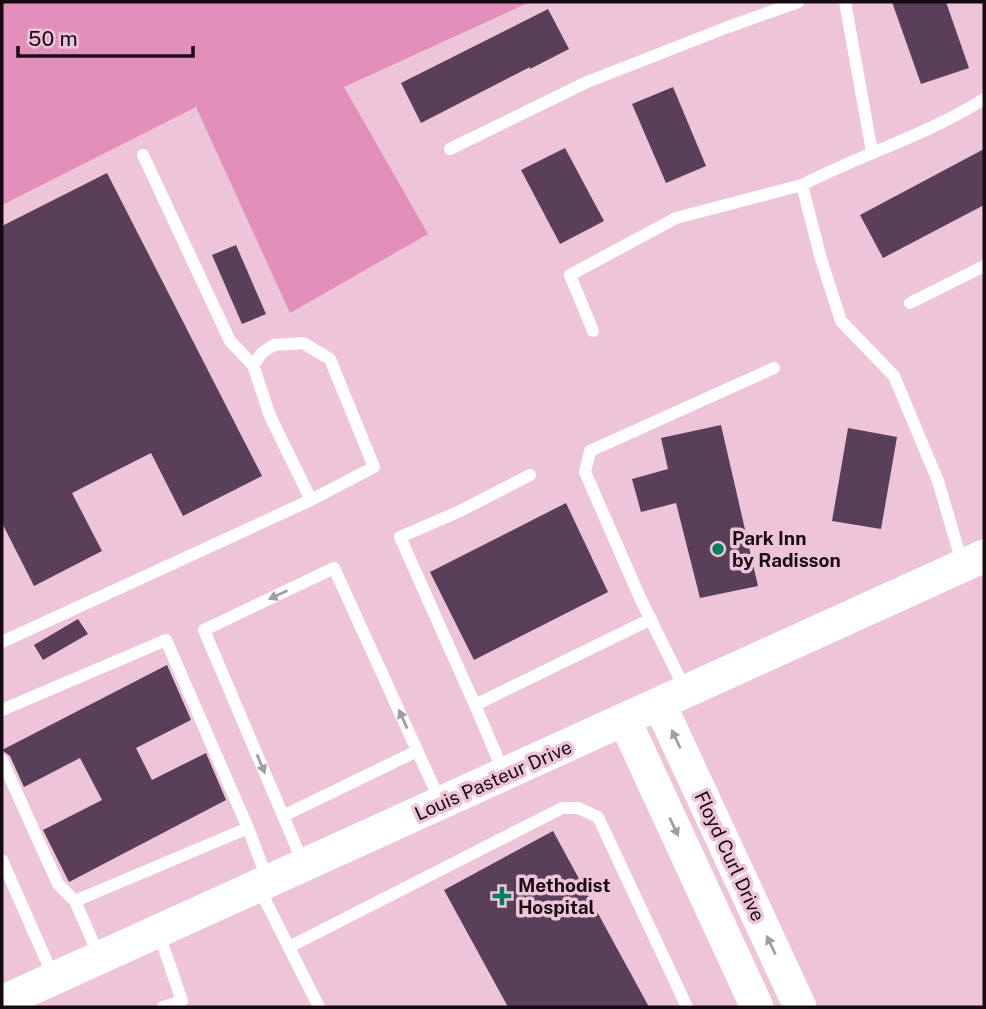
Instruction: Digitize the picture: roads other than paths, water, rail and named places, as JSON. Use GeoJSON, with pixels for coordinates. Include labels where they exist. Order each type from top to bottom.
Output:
{"type":"FeatureCollection","features":[{"type":"Feature","properties":{"kind":"street","name":"Louis Pasteur Drive"},"geometry":{"type":"LineString","coordinates":[[2,1002],[974,561]]}},
{"type":"Feature","properties":{"kind":"street","name":"Floyd Curl Drive"},"geometry":{"type":"LineString","coordinates":[[673,699],[800,1007]]}},
{"type":"Feature","properties":{"kind":"street","name":"Floyd Curl Drive"},"geometry":{"type":"LineString","coordinates":[[625,721],[757,1007]]}},
{"type":"Feature","properties":{"kind":"lane"},"geometry":{"type":"LineString","coordinates":[[450,149],[587,82],[798,2]]}},
{"type":"Feature","properties":{"kind":"lane"},"geometry":{"type":"LineString","coordinates":[[845,2],[872,152]]}},
{"type":"Feature","properties":{"kind":"lane"},"geometry":{"type":"LineString","coordinates":[[593,331],[570,275],[676,218],[802,185],[951,119],[984,99]]}},
{"type":"Feature","properties":{"kind":"lane"},"geometry":{"type":"LineString","coordinates":[[143,155],[230,341],[253,365],[270,416],[310,500]]}},
{"type":"Feature","properties":{"kind":"lane"},"geometry":{"type":"LineString","coordinates":[[802,185],[821,259],[841,321],[894,376],[974,561]]}},
{"type":"Feature","properties":{"kind":"lane"},"geometry":{"type":"LineString","coordinates":[[910,303],[984,266]]}},
{"type":"Feature","properties":{"kind":"lane"},"geometry":{"type":"LineString","coordinates":[[2,626],[5,640],[310,500],[374,467],[330,359],[303,343],[274,345],[253,365]]}},
{"type":"Feature","properties":{"kind":"lane"},"geometry":{"type":"LineString","coordinates":[[673,699],[651,620],[585,472],[590,451],[774,368]]}},
{"type":"Feature","properties":{"kind":"lane"},"geometry":{"type":"LineString","coordinates":[[505,775],[400,537],[458,512],[530,475]]}},
{"type":"Feature","properties":{"kind":"lane"},"geometry":{"type":"LineString","coordinates":[[304,865],[204,630],[334,568],[441,804]]}},
{"type":"Feature","properties":{"kind":"lane"},"geometry":{"type":"LineString","coordinates":[[475,705],[651,620]]}},
{"type":"Feature","properties":{"kind":"lane"},"geometry":{"type":"LineString","coordinates":[[2,710],[166,640],[248,828],[263,884],[289,947],[319,1007]]}},
{"type":"Feature","properties":{"kind":"lane"},"geometry":{"type":"LineString","coordinates":[[283,816],[417,751]]}},
{"type":"Feature","properties":{"kind":"lane"},"geometry":{"type":"LineString","coordinates":[[2,760],[58,884],[75,901],[99,958]]}},
{"type":"Feature","properties":{"kind":"lane"},"geometry":{"type":"LineString","coordinates":[[289,947],[562,808],[578,808],[598,817],[687,1007]]}},
{"type":"Feature","properties":{"kind":"lane"},"geometry":{"type":"LineString","coordinates":[[75,901],[248,828]]}},
{"type":"Feature","properties":{"kind":"lane"},"geometry":{"type":"LineString","coordinates":[[2,860],[54,978]]}},
{"type":"Feature","properties":{"kind":"lane"},"geometry":{"type":"LineString","coordinates":[[158,931],[182,1001],[163,1007]]}},
{"type":"Feature","properties":{"kind":"place","name":"Park Inn by Radisson"},"geometry":{"type":"Point","coordinates":[718,549]}},
{"type":"Feature","properties":{"kind":"place","name":"Methodist Hospital"},"geometry":{"type":"Point","coordinates":[502,896]}}]}
